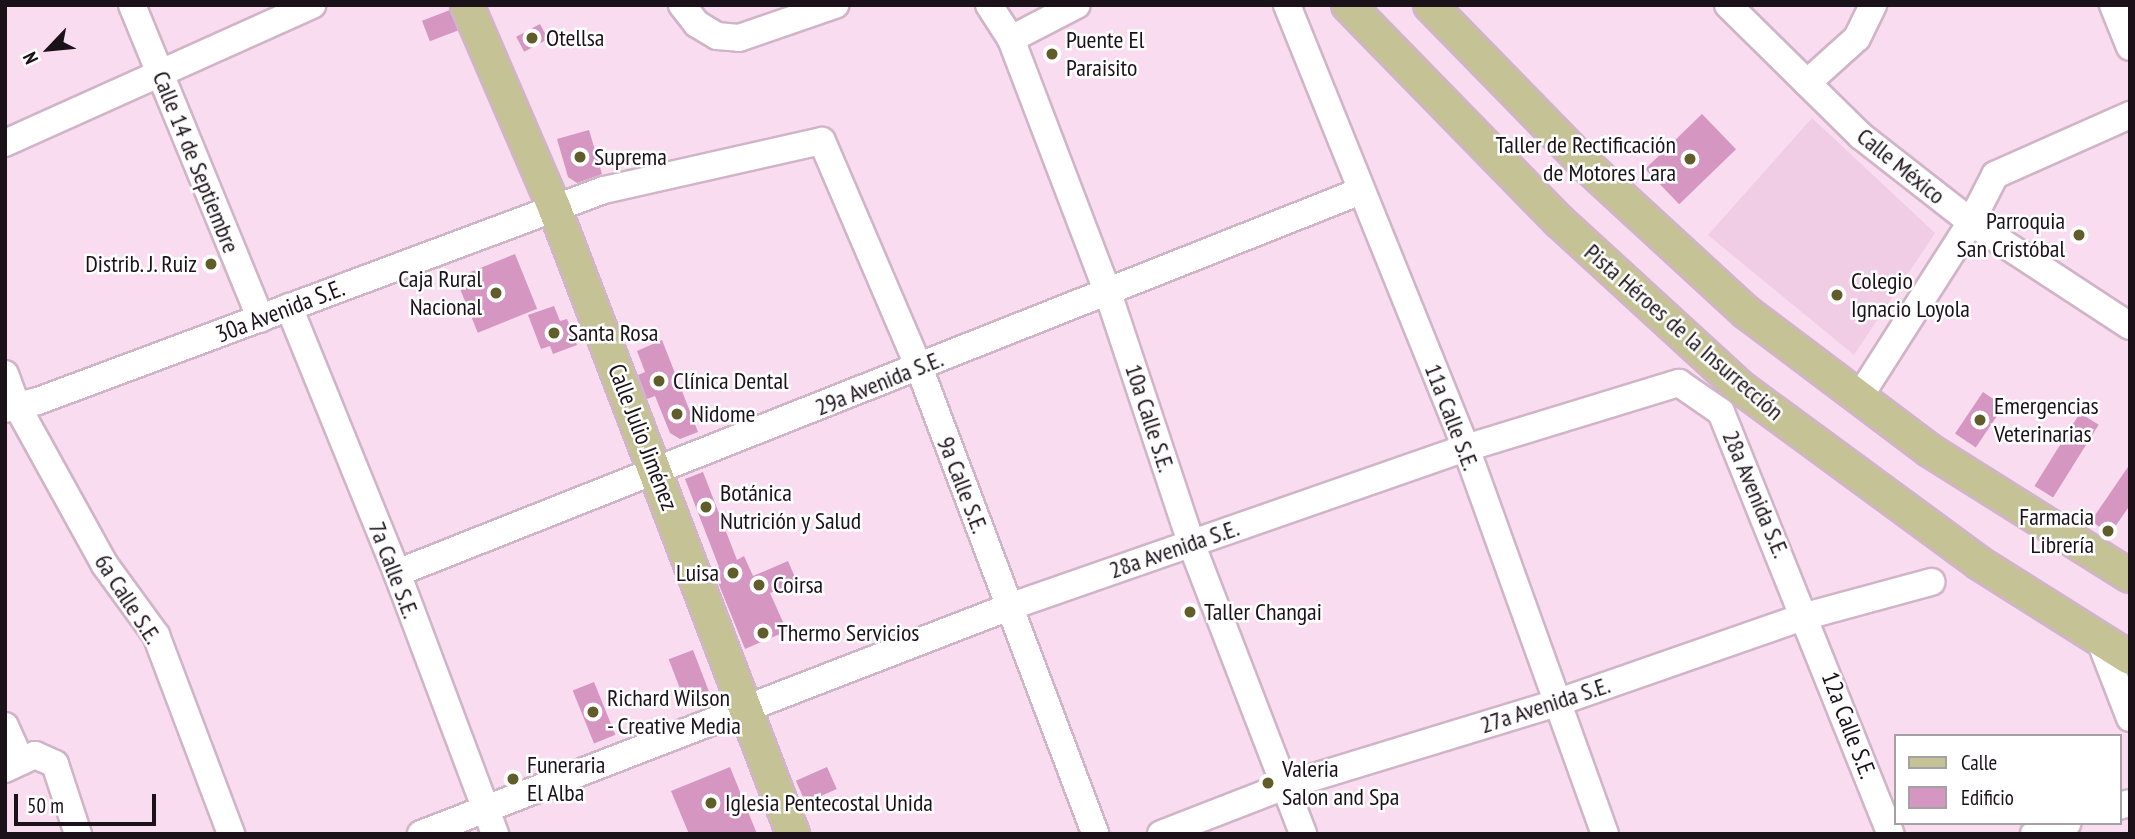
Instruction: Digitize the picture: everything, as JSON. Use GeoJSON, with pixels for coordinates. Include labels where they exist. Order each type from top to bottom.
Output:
{"type":"FeatureCollection","features":[{"type":"Feature","properties":{"kind":"main road","name":"Calle Julio Jiménez"},"geometry":{"type":"LineString","coordinates":[[467,5],[554,207],[793,834]]}},
{"type":"Feature","properties":{"kind":"main road","name":"Pista Héroes de la Insurrección"},"geometry":{"type":"LineString","coordinates":[[1348,5],[1560,222],[1741,388],[1979,562],[2130,658]]}},
{"type":"Feature","properties":{"kind":"main road"},"geometry":{"type":"LineString","coordinates":[[1430,5],[1673,247],[1858,399],[1929,450],[2130,576]]}},
{"type":"Feature","properties":{"kind":"street","name":"Calle 14 de Septiembre"},"geometry":{"type":"LineString","coordinates":[[132,5],[261,319]]}},
{"type":"Feature","properties":{"kind":"street"},"geometry":{"type":"LineString","coordinates":[[5,143],[312,5]]}},
{"type":"Feature","properties":{"kind":"street"},"geometry":{"type":"LineString","coordinates":[[690,15],[717,36],[739,38],[835,5]]}},
{"type":"Feature","properties":{"kind":"street","name":"10a Calle S.E."},"geometry":{"type":"LineString","coordinates":[[989,5],[1011,39],[1108,292],[1191,543],[1303,834]]}},
{"type":"Feature","properties":{"kind":"street"},"geometry":{"type":"LineString","coordinates":[[1011,39],[1077,5]]}},
{"type":"Feature","properties":{"kind":"street","name":"11a Calle S.E."},"geometry":{"type":"LineString","coordinates":[[1287,5],[1466,448],[1605,834]]}},
{"type":"Feature","properties":{"kind":"street","name":"Calle México"},"geometry":{"type":"LineString","coordinates":[[1728,5],[1861,136],[1971,222],[2130,326]]}},
{"type":"Feature","properties":{"kind":"street"},"geometry":{"type":"LineString","coordinates":[[1807,83],[1857,38],[1873,5]]}},
{"type":"Feature","properties":{"kind":"street"},"geometry":{"type":"LineString","coordinates":[[2113,5],[2130,47]]}},
{"type":"Feature","properties":{"kind":"street"},"geometry":{"type":"LineString","coordinates":[[1858,399],[1971,222],[1995,175],[2130,114]]}},
{"type":"Feature","properties":{"kind":"street","name":"30a Avenida S.E."},"geometry":{"type":"LineString","coordinates":[[11,407],[38,401],[604,190],[822,141]]}},
{"type":"Feature","properties":{"kind":"street","name":"9a Calle S.E."},"geometry":{"type":"LineString","coordinates":[[822,141],[919,367],[1095,834]]}},
{"type":"Feature","properties":{"kind":"street","name":"29a Avenida S.E."},"geometry":{"type":"LineString","coordinates":[[397,573],[1361,191]]}},
{"type":"Feature","properties":{"kind":"street","name":"7a Calle S.E."},"geometry":{"type":"LineString","coordinates":[[289,307],[397,573],[490,822]]}},
{"type":"Feature","properties":{"kind":"street","name":"6a Calle S.E."},"geometry":{"type":"LineString","coordinates":[[5,374],[11,407],[105,565],[156,635],[232,834]]}},
{"type":"Feature","properties":{"kind":"street","name":"28a Avenida S.E."},"geometry":{"type":"LineString","coordinates":[[421,834],[490,822],[747,708],[1009,607],[1466,448],[1679,383],[1721,412],[1806,616]]}},
{"type":"Feature","properties":{"kind":"street","name":"27a Avenida S.E."},"geometry":{"type":"LineString","coordinates":[[1161,834],[1285,786],[1556,703],[1806,616],[1931,582]]}},
{"type":"Feature","properties":{"kind":"street","name":"12a Calle S.E."},"geometry":{"type":"LineString","coordinates":[[1806,616],[1891,834]]}},
{"type":"Feature","properties":{"kind":"street"},"geometry":{"type":"LineString","coordinates":[[2099,638],[2130,718]]}},
{"type":"Feature","properties":{"kind":"street"},"geometry":{"type":"LineString","coordinates":[[5,726],[13,765],[35,755],[55,764],[78,834]]}},
{"type":"Feature","properties":{"kind":"street"},"geometry":{"type":"LineString","coordinates":[[2035,834],[2061,825]]}},
{"type":"Feature","properties":{"kind":"shaded area","name":"Colegio Ignacio Loyola"},"geometry":{"type":"Polygon","coordinates":[[[1812,118],[1935,233],[1854,355],[1708,235],[1812,118]]]}},
{"type":"Feature","properties":{"kind":"building"},"geometry":{"type":"Polygon","coordinates":[[[450,10],[458,31],[430,41],[422,21],[450,10]]]}},
{"type":"Feature","properties":{"kind":"building","name":"Otellsa"},"geometry":{"type":"Polygon","coordinates":[[[540,24],[548,39],[524,52],[516,37],[540,24]]]}},
{"type":"Feature","properties":{"kind":"building","name":"Taller de Rectificación de Motores Lara"},"geometry":{"type":"Polygon","coordinates":[[[1702,114],[1736,149],[1679,204],[1645,169],[1702,114]]]}},
{"type":"Feature","properties":{"kind":"building","name":"Suprema"},"geometry":{"type":"Polygon","coordinates":[[[589,130],[602,174],[577,183],[568,177],[557,139],[589,130]]]}},
{"type":"Feature","properties":{"kind":"building","name":"Caja Rural Nacional"},"geometry":{"type":"Polygon","coordinates":[[[515,254],[537,309],[478,333],[456,278],[515,254]]]}},
{"type":"Feature","properties":{"kind":"building","name":"Santa Rosa"},"geometry":{"type":"Polygon","coordinates":[[[554,306],[560,321],[567,319],[577,345],[553,354],[550,346],[541,349],[528,315],[554,306]]]}},
{"type":"Feature","properties":{"kind":"building"},"geometry":{"type":"Polygon","coordinates":[[[662,340],[698,432],[680,439],[670,433],[655,396],[647,399],[638,375],[645,372],[637,351],[662,340]]]}},
{"type":"Feature","properties":{"kind":"building","name":"Emergencias Veterinarias"},"geometry":{"type":"Polygon","coordinates":[[[1983,392],[2004,406],[1976,447],[1955,433],[1983,392]]]}},
{"type":"Feature","properties":{"kind":"building"},"geometry":{"type":"Polygon","coordinates":[[[2080,413],[2099,425],[2053,498],[2034,486],[2080,413]]]}},
{"type":"Feature","properties":{"kind":"building"},"geometry":{"type":"Polygon","coordinates":[[[2130,464],[2130,505],[2110,534],[2091,521],[2130,464]]]}},
{"type":"Feature","properties":{"kind":"building"},"geometry":{"type":"Polygon","coordinates":[[[703,472],[737,560],[744,556],[753,576],[788,561],[797,582],[770,593],[787,631],[745,649],[713,570],[719,567],[685,479],[703,472]]]}},
{"type":"Feature","properties":{"kind":"building"},"geometry":{"type":"Polygon","coordinates":[[[693,650],[709,691],[684,700],[669,659],[693,650]]]}},
{"type":"Feature","properties":{"kind":"building","name":"Richard Wilson - Creative Media"},"geometry":{"type":"Polygon","coordinates":[[[594,682],[615,735],[594,743],[573,691],[594,682]]]}},
{"type":"Feature","properties":{"kind":"building","name":"Iglesia Pentecostal Unida"},"geometry":{"type":"Polygon","coordinates":[[[730,767],[757,834],[689,834],[671,791],[730,767]]]}},
{"type":"Feature","properties":{"kind":"building"},"geometry":{"type":"Polygon","coordinates":[[[827,767],[837,789],[806,803],[796,781],[827,767]]]}},
{"type":"Feature","properties":{"kind":"place","name":"Otellsa"},"geometry":{"type":"Point","coordinates":[532,38]}},
{"type":"Feature","properties":{"kind":"place","name":"Puente El Paraisito"},"geometry":{"type":"Point","coordinates":[1052,54]}},
{"type":"Feature","properties":{"kind":"place","name":"Suprema"},"geometry":{"type":"Point","coordinates":[580,157]}},
{"type":"Feature","properties":{"kind":"place","name":"Taller de Rectificación de Motores Lara"},"geometry":{"type":"Point","coordinates":[1690,159]}},
{"type":"Feature","properties":{"kind":"place","name":"Parroquia San Cristóbal"},"geometry":{"type":"Point","coordinates":[2079,235]}},
{"type":"Feature","properties":{"kind":"place","name":"Distrib. J. Ruiz"},"geometry":{"type":"Point","coordinates":[211,264]}},
{"type":"Feature","properties":{"kind":"place","name":"Caja Rural Nacional"},"geometry":{"type":"Point","coordinates":[496,293]}},
{"type":"Feature","properties":{"kind":"place","name":"Colegio Ignacio Loyola"},"geometry":{"type":"Point","coordinates":[1837,295]}},
{"type":"Feature","properties":{"kind":"place","name":"Santa Rosa"},"geometry":{"type":"Point","coordinates":[554,333]}},
{"type":"Feature","properties":{"kind":"place","name":"Clínica Dental"},"geometry":{"type":"Point","coordinates":[659,381]}},
{"type":"Feature","properties":{"kind":"place","name":"Nidome"},"geometry":{"type":"Point","coordinates":[677,414]}},
{"type":"Feature","properties":{"kind":"place","name":"Emergencias Veterinarias"},"geometry":{"type":"Point","coordinates":[1980,420]}},
{"type":"Feature","properties":{"kind":"place","name":"Botánica Nutrición y Salud"},"geometry":{"type":"Point","coordinates":[706,507]}},
{"type":"Feature","properties":{"kind":"place","name":"Farmacia Librería"},"geometry":{"type":"Point","coordinates":[2108,531]}},
{"type":"Feature","properties":{"kind":"place","name":"Luisa"},"geometry":{"type":"Point","coordinates":[733,573]}},
{"type":"Feature","properties":{"kind":"place","name":"Coirsa"},"geometry":{"type":"Point","coordinates":[759,585]}},
{"type":"Feature","properties":{"kind":"place","name":"Taller Changai"},"geometry":{"type":"Point","coordinates":[1190,612]}},
{"type":"Feature","properties":{"kind":"place","name":"Thermo Servicios"},"geometry":{"type":"Point","coordinates":[763,633]}},
{"type":"Feature","properties":{"kind":"place","name":"Richard Wilson - Creative Media"},"geometry":{"type":"Point","coordinates":[593,712]}},
{"type":"Feature","properties":{"kind":"place","name":"Funeraria El Alba"},"geometry":{"type":"Point","coordinates":[513,779]}},
{"type":"Feature","properties":{"kind":"place","name":"Valeria Salon and Spa"},"geometry":{"type":"Point","coordinates":[1268,783]}},
{"type":"Feature","properties":{"kind":"place","name":"Iglesia Pentecostal Unida"},"geometry":{"type":"Point","coordinates":[711,803]}}]}
